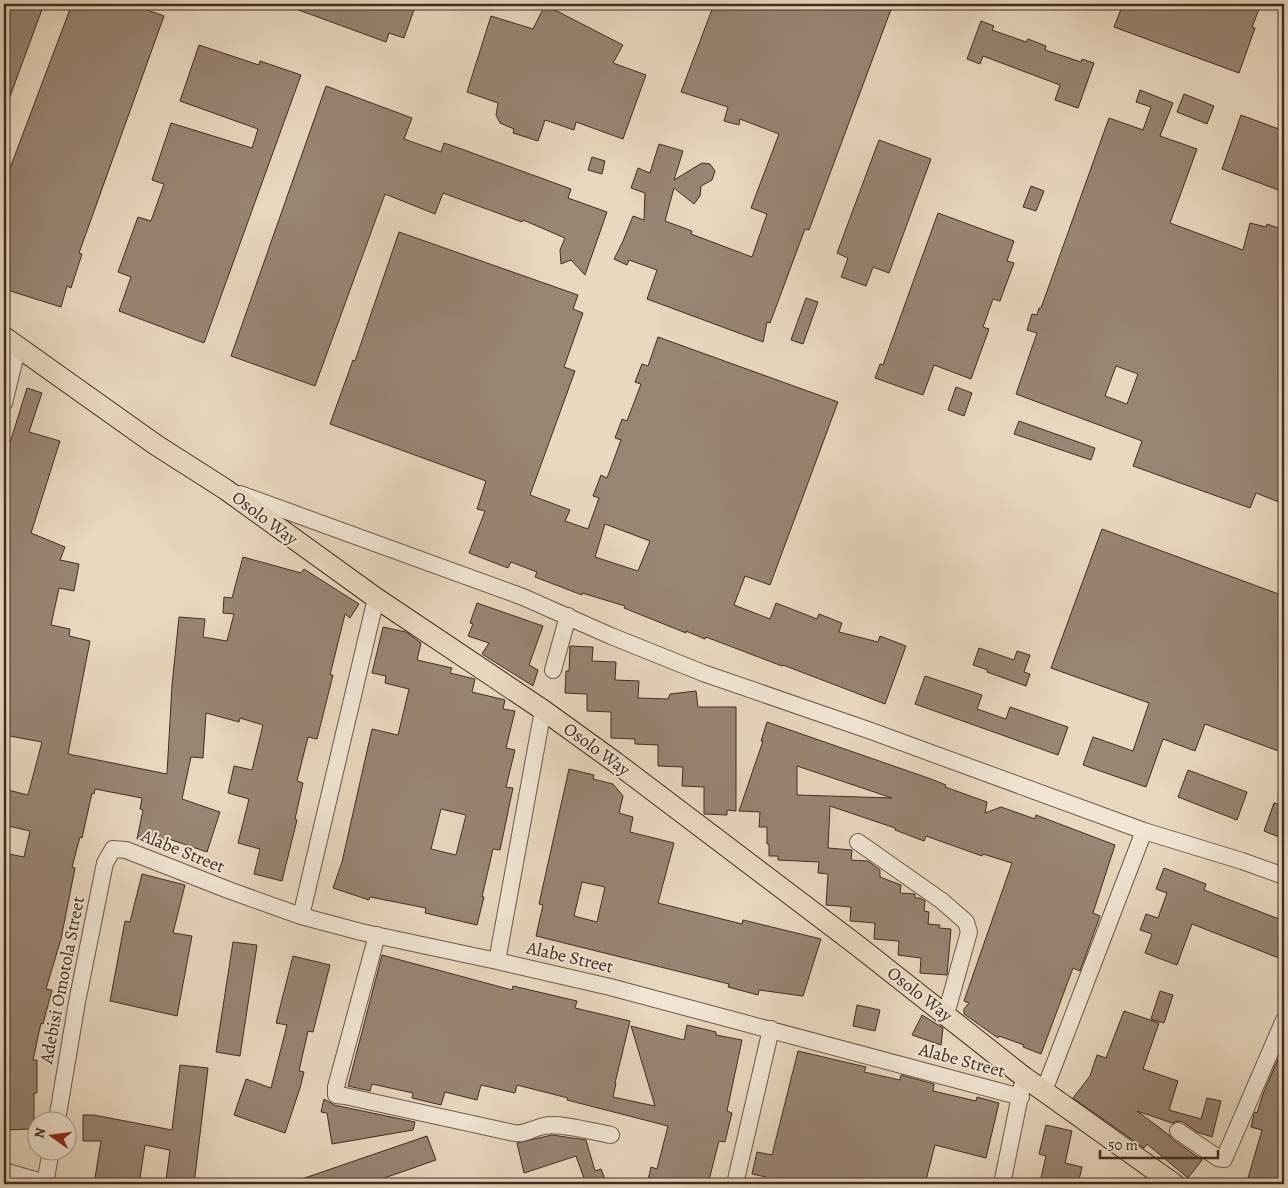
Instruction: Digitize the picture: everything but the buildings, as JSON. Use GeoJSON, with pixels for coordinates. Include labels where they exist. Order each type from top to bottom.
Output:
{"type":"FeatureCollection","features":[{"type":"Feature","properties":{"kind":"main road","name":"Osolo Way"},"geometry":{"type":"LineString","coordinates":[[11,341],[156,445],[225,489],[376,598],[543,710],[615,762],[946,1014],[1022,1087],[1044,1091],[1174,1184]]}},
{"type":"Feature","properties":{"kind":"street"},"geometry":{"type":"LineString","coordinates":[[4,403],[11,341]]}},
{"type":"Feature","properties":{"kind":"street"},"geometry":{"type":"LineString","coordinates":[[225,489],[523,597],[611,636],[703,673],[908,744],[1144,831],[1284,876]]}},
{"type":"Feature","properties":{"kind":"street"},"geometry":{"type":"LineString","coordinates":[[301,916],[376,598]]}},
{"type":"Feature","properties":{"kind":"street"},"geometry":{"type":"LineString","coordinates":[[553,670],[568,616]]}},
{"type":"Feature","properties":{"kind":"street"},"geometry":{"type":"LineString","coordinates":[[497,961],[543,710]]}},
{"type":"Feature","properties":{"kind":"street"},"geometry":{"type":"LineString","coordinates":[[1044,1091],[1144,831]]}},
{"type":"Feature","properties":{"kind":"street"},"geometry":{"type":"LineString","coordinates":[[858,842],[942,901],[966,922],[969,932],[946,1014]]}},
{"type":"Feature","properties":{"kind":"street","name":"Alabe Street"},"geometry":{"type":"LineString","coordinates":[[113,849],[126,850],[301,916],[610,987],[771,1029],[1022,1087]]}},
{"type":"Feature","properties":{"kind":"street","name":"Adebisi Omotola Street"},"geometry":{"type":"LineString","coordinates":[[59,1110],[77,1002],[105,863],[113,849]]}},
{"type":"Feature","properties":{"kind":"street"},"geometry":{"type":"LineString","coordinates":[[377,935],[336,1087],[336,1095],[521,1134],[545,1125],[611,1135]]}},
{"type":"Feature","properties":{"kind":"street"},"geometry":{"type":"LineString","coordinates":[[1178,1131],[1218,1158],[1224,1159],[1283,1026]]}},
{"type":"Feature","properties":{"kind":"street"},"geometry":{"type":"LineString","coordinates":[[734,1184],[771,1029]]}},
{"type":"Feature","properties":{"kind":"street"},"geometry":{"type":"LineString","coordinates":[[1002,1184],[1022,1087]]}},
{"type":"Feature","properties":{"kind":"street"},"geometry":{"type":"LineString","coordinates":[[4,1171],[45,1184],[49,1160]]}}]}
